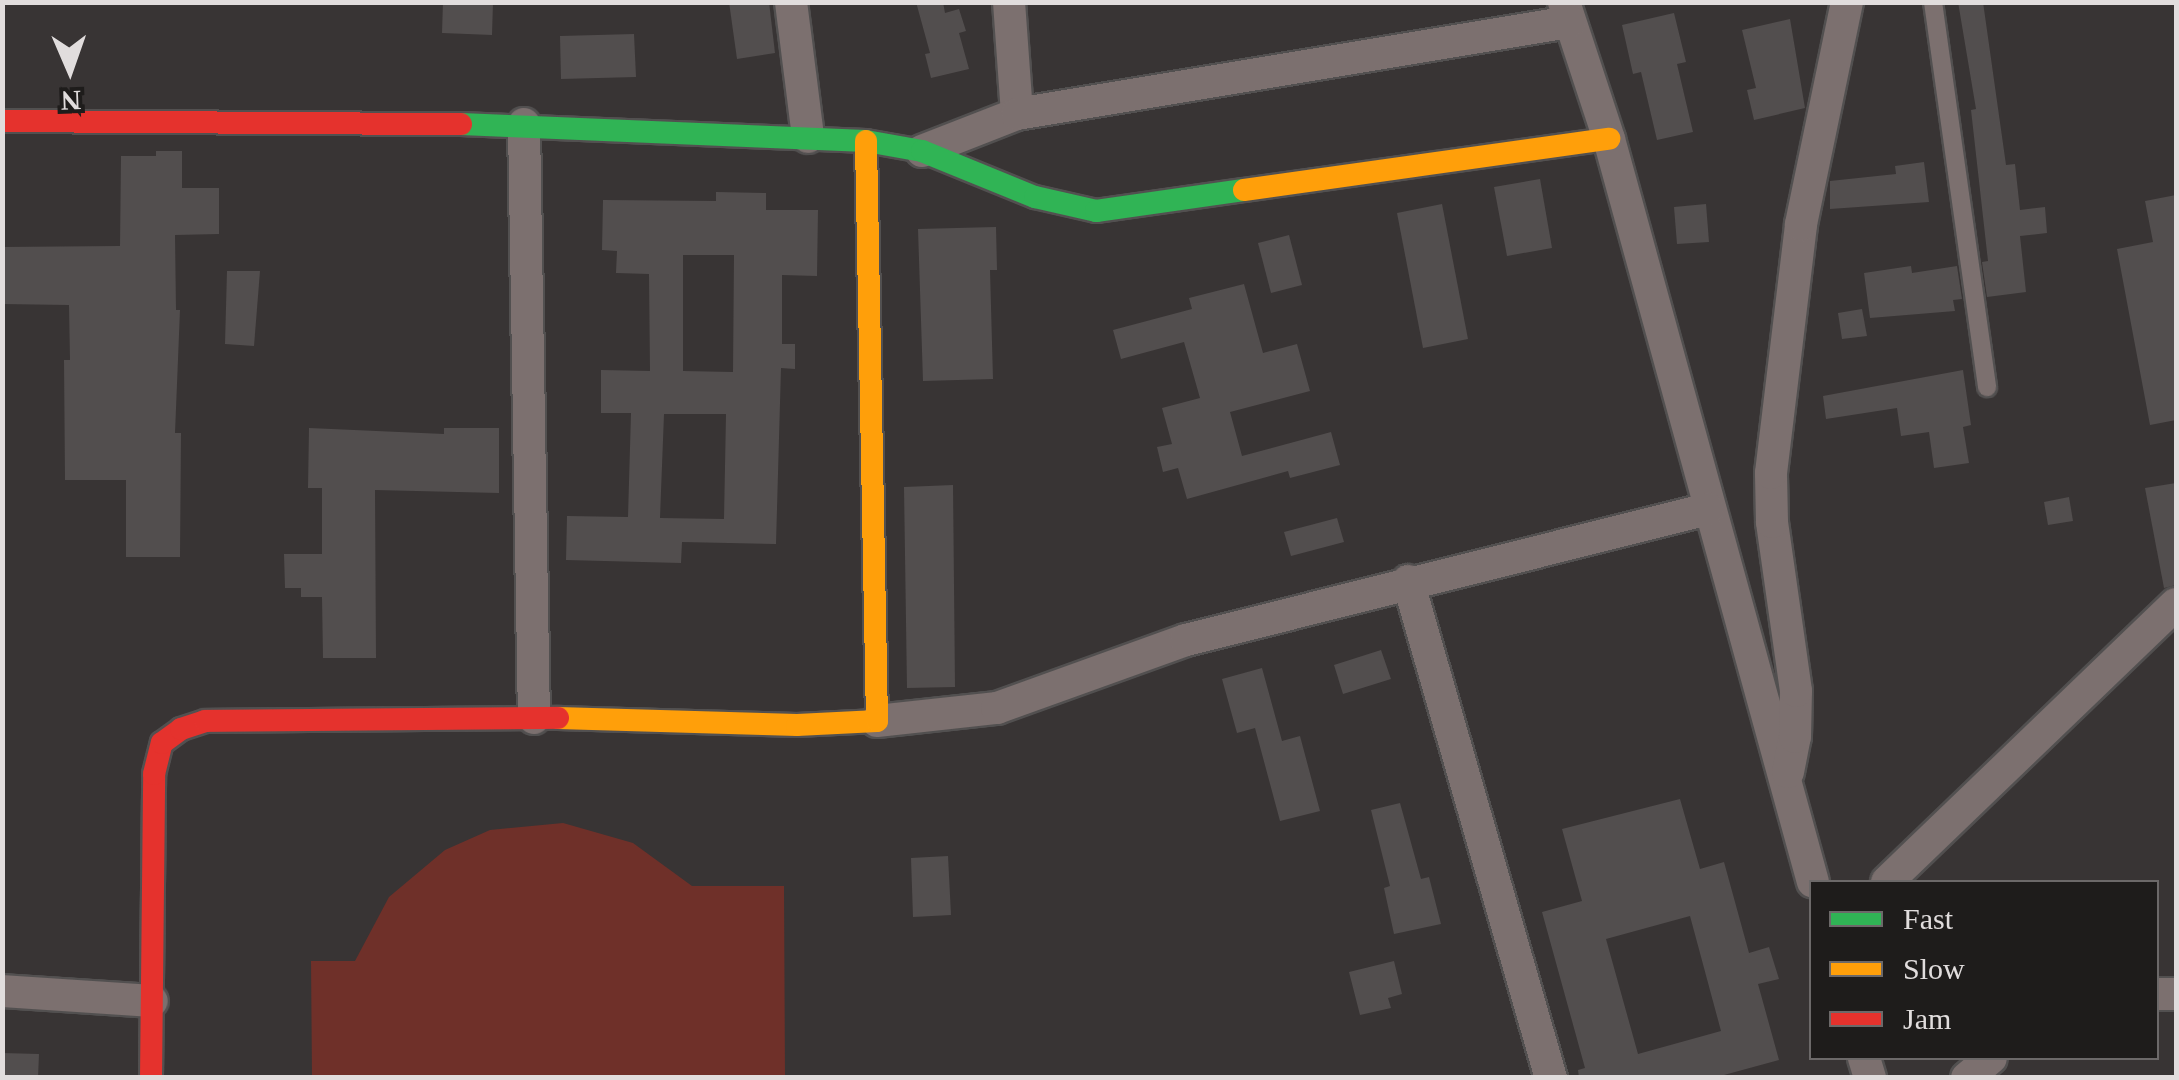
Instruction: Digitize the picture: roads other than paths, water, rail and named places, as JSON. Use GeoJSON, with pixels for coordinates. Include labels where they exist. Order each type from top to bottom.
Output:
{"type":"FeatureCollection","features":[{"type":"Feature","properties":{"kind":"street"},"geometry":{"type":"LineString","coordinates":[[791,2],[808,137]]}},
{"type":"Feature","properties":{"kind":"street"},"geometry":{"type":"LineString","coordinates":[[1009,2],[1017,114]]}},
{"type":"Feature","properties":{"kind":"street"},"geometry":{"type":"LineString","coordinates":[[1786,782],[1795,737],[1796,691],[1772,522],[1771,473],[1801,224],[1847,2]]}},
{"type":"Feature","properties":{"kind":"street"},"geometry":{"type":"LineString","coordinates":[[922,150],[1017,114],[1566,12],[1609,139],[1812,880]]}},
{"type":"Feature","properties":{"kind":"street"},"geometry":{"type":"LineString","coordinates":[[2,122],[524,124],[866,141],[922,150],[1035,196],[1096,211],[1609,139]]}},
{"type":"Feature","properties":{"kind":"street"},"geometry":{"type":"LineString","coordinates":[[524,124],[534,718]]}},
{"type":"Feature","properties":{"kind":"street"},"geometry":{"type":"LineString","coordinates":[[866,141],[877,721]]}},
{"type":"Feature","properties":{"kind":"street"},"geometry":{"type":"LineString","coordinates":[[152,1078],[154,774],[158,753],[170,735],[206,721],[534,718],[796,724],[877,721],[996,708],[1172,645],[1408,581],[1708,509]]}},
{"type":"Feature","properties":{"kind":"street"},"geometry":{"type":"LineString","coordinates":[[1408,581],[1551,1078]]}},
{"type":"Feature","properties":{"kind":"street"},"geometry":{"type":"LineString","coordinates":[[1889,880],[2176,604]]}},
{"type":"Feature","properties":{"kind":"street"},"geometry":{"type":"LineString","coordinates":[[2,992],[152,1001]]}},
{"type":"Feature","properties":{"kind":"street"},"geometry":{"type":"LineString","coordinates":[[1967,1078],[1989,1060]]}},
{"type":"Feature","properties":{"kind":"lane"},"geometry":{"type":"LineString","coordinates":[[1933,2],[1987,387]]}}]}
